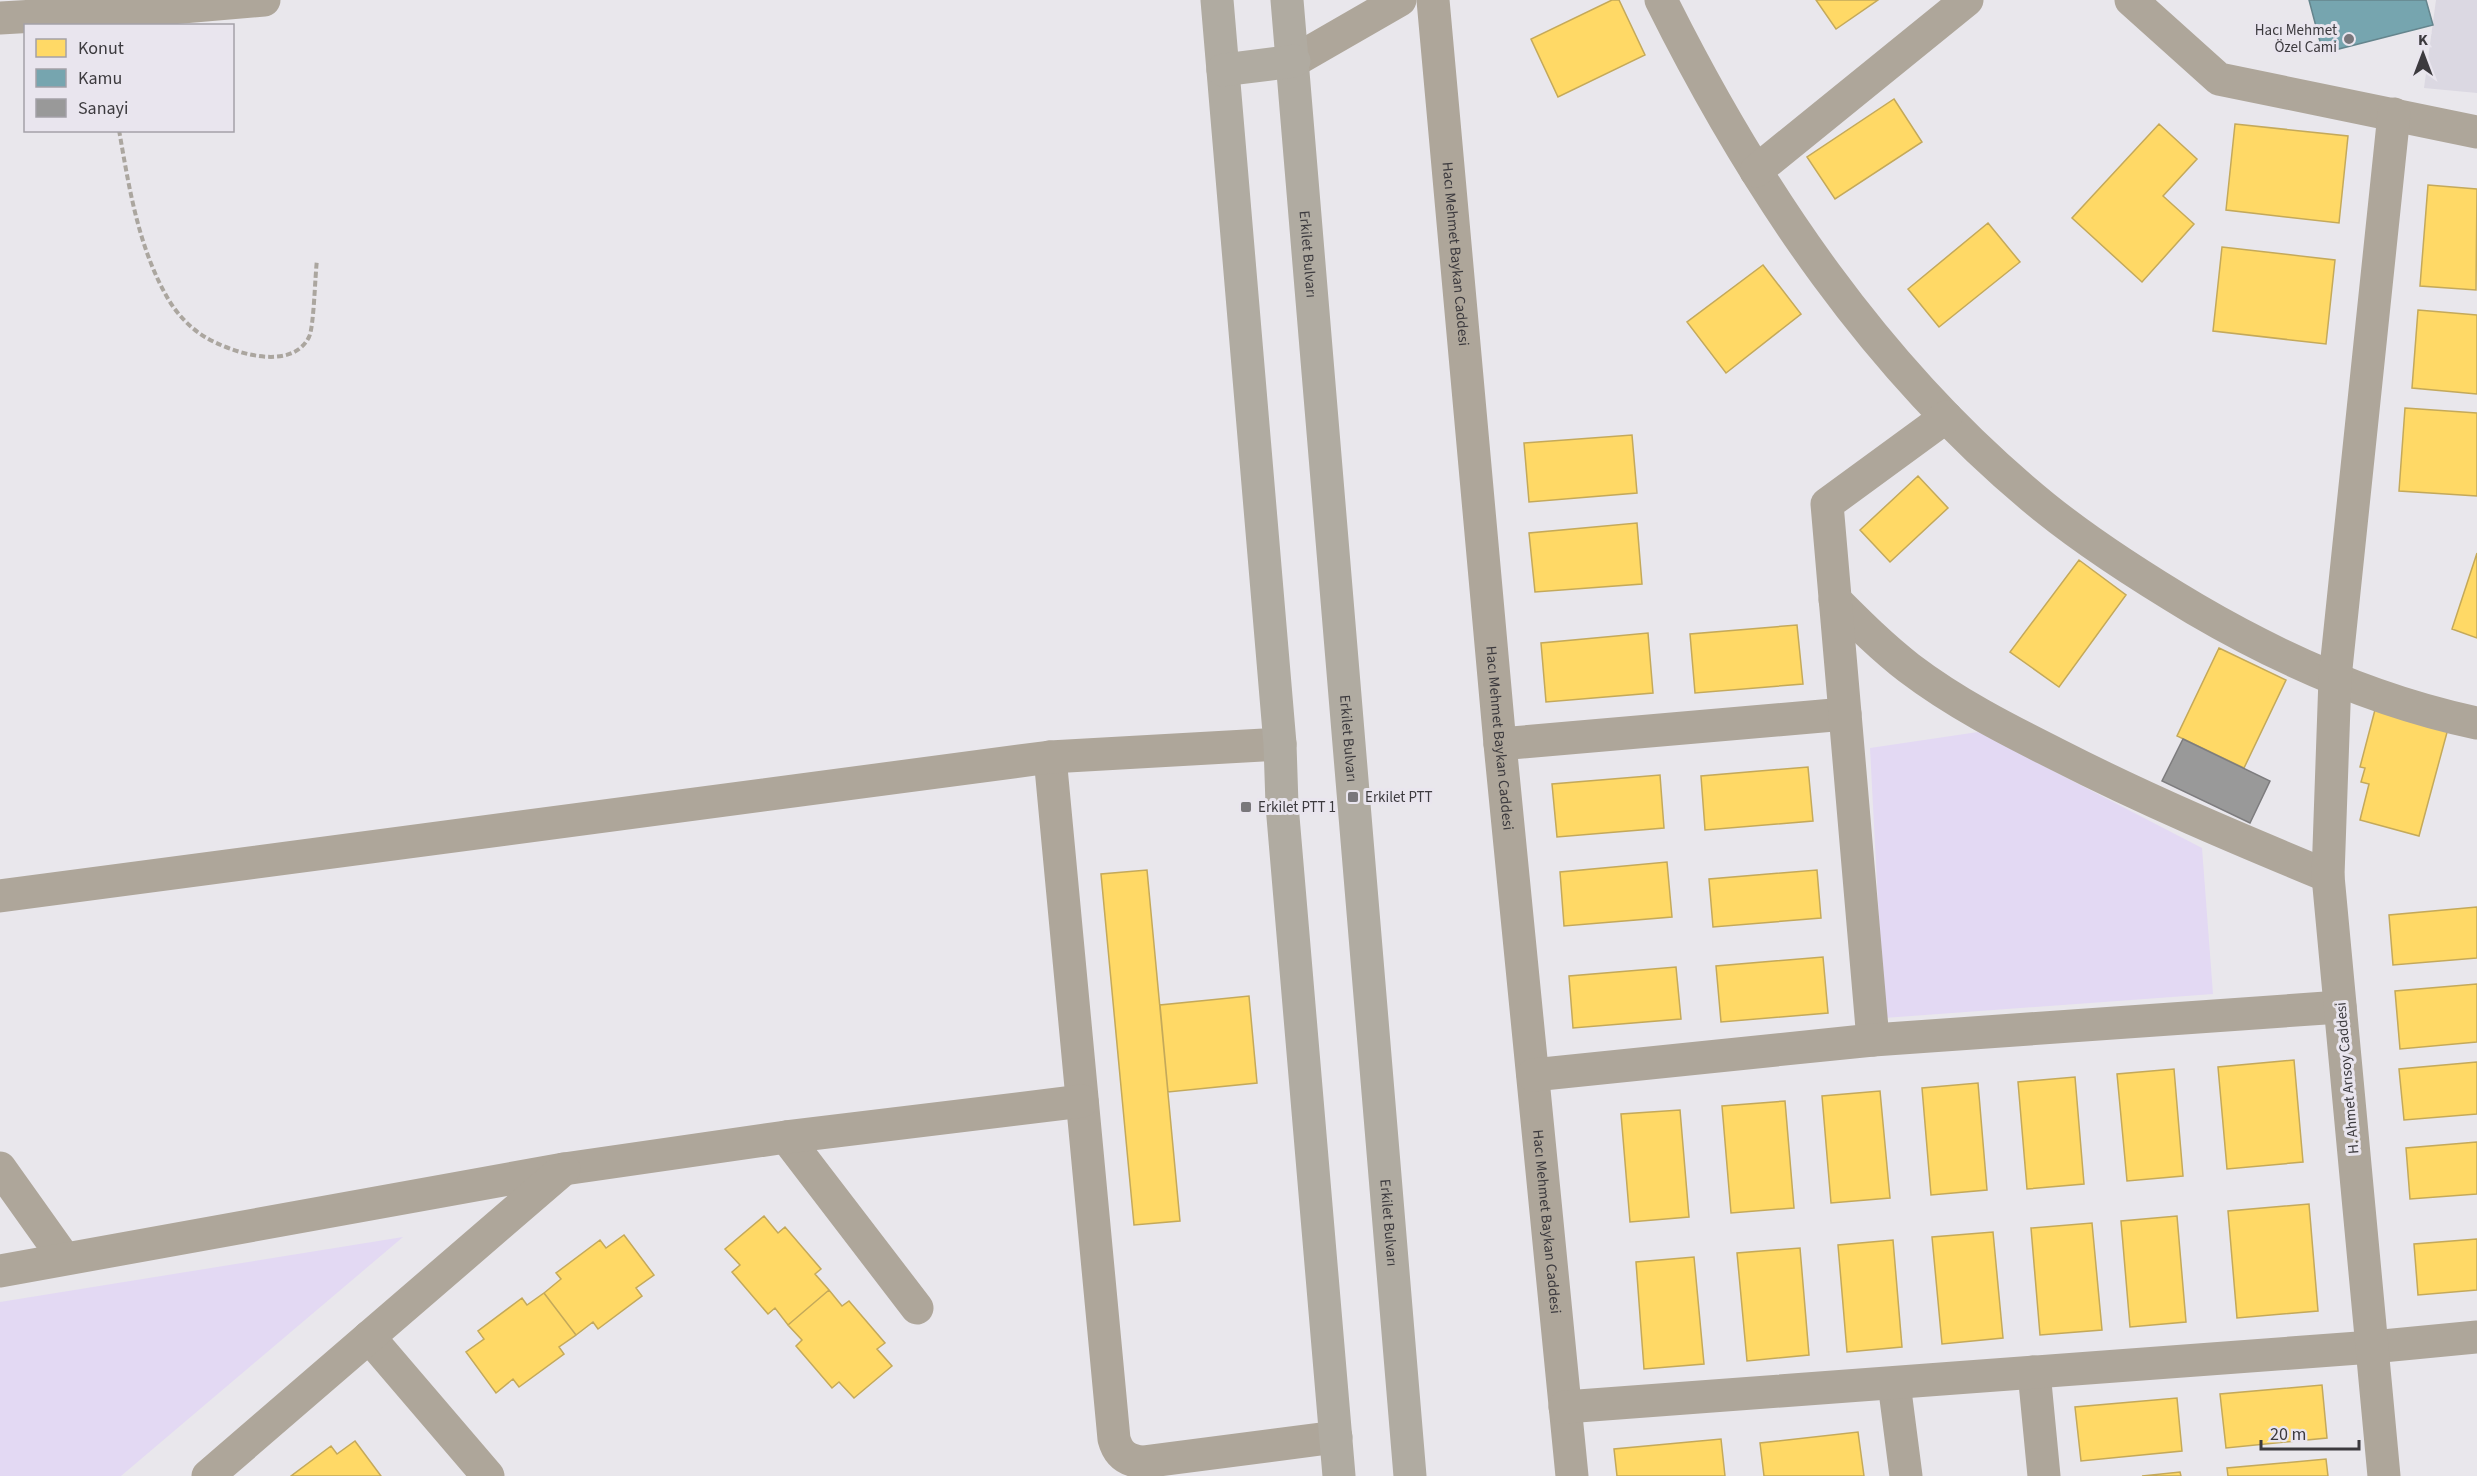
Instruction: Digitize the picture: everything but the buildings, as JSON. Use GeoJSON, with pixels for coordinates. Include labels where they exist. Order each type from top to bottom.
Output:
{"type":"FeatureCollection","features":[{"type":"Feature","properties":{"kind":"main road"},"geometry":{"type":"LineString","coordinates":[[1217,0],[1280,744],[1282,817],[1339,1476]]}},
{"type":"Feature","properties":{"kind":"main road","name":"Erkilet Bulvarı"},"geometry":{"type":"LineString","coordinates":[[1287,0],[1294,61],[1410,1476]]}},
{"type":"Feature","properties":{"kind":"main road"},"geometry":{"type":"LineString","coordinates":[[1223,70],[1294,61]]}},
{"type":"Feature","properties":{"kind":"street"},"geometry":{"type":"LineString","coordinates":[[0,18],[159,9],[264,0]]}},
{"type":"Feature","properties":{"kind":"street"},"geometry":{"type":"LineString","coordinates":[[1294,61],[1400,0]]}},
{"type":"Feature","properties":{"kind":"street","name":"Hacı Mehmet Baykan Caddesi"},"geometry":{"type":"LineString","coordinates":[[1433,0],[1500,744],[1572,1476]]}},
{"type":"Feature","properties":{"kind":"street"},"geometry":{"type":"LineString","coordinates":[[1661,0],[1687,52],[1756,171],[1825,274],[1910,380],[2000,469],[2045,508],[2093,543],[2157,586],[2224,626],[2335,678],[2407,705],[2477,723]]}},
{"type":"Feature","properties":{"kind":"street"},"geometry":{"type":"LineString","coordinates":[[1756,171],[1967,0]]}},
{"type":"Feature","properties":{"kind":"street"},"geometry":{"type":"LineString","coordinates":[[2131,0],[2219,79],[2477,132]]}},
{"type":"Feature","properties":{"kind":"street","name":"H. Ahmet Arısoy Caddesi"},"geometry":{"type":"LineString","coordinates":[[2384,1476],[2328,876],[2335,678],[2394,114]]}},
{"type":"Feature","properties":{"kind":"street"},"geometry":{"type":"LineString","coordinates":[[1873,1040],[1827,504],[1946,417]]}},
{"type":"Feature","properties":{"kind":"street"},"geometry":{"type":"LineString","coordinates":[[1835,600],[1908,668],[1975,712],[2114,783],[2328,876]]}},
{"type":"Feature","properties":{"kind":"street"},"geometry":{"type":"LineString","coordinates":[[1500,744],[1845,714]]}},
{"type":"Feature","properties":{"kind":"street"},"geometry":{"type":"LineString","coordinates":[[0,896],[1050,757],[1280,744]]}},
{"type":"Feature","properties":{"kind":"street"},"geometry":{"type":"LineString","coordinates":[[1050,757],[1113,1427],[1117,1449],[1132,1461],[1143,1462],[1336,1437]]}},
{"type":"Feature","properties":{"kind":"street"},"geometry":{"type":"LineString","coordinates":[[1533,1075],[1873,1040],[2340,1007]]}},
{"type":"Feature","properties":{"kind":"street"},"geometry":{"type":"LineString","coordinates":[[0,1270],[564,1169],[786,1137],[1082,1101]]}},
{"type":"Feature","properties":{"kind":"street"},"geometry":{"type":"LineString","coordinates":[[786,1137],[917,1308]]}},
{"type":"Feature","properties":{"kind":"street"},"geometry":{"type":"LineString","coordinates":[[0,1168],[64,1258]]}},
{"type":"Feature","properties":{"kind":"street"},"geometry":{"type":"LineString","coordinates":[[208,1476],[564,1169]]}},
{"type":"Feature","properties":{"kind":"street"},"geometry":{"type":"LineString","coordinates":[[369,1337],[488,1476]]}},
{"type":"Feature","properties":{"kind":"street"},"geometry":{"type":"LineString","coordinates":[[1565,1407],[2372,1347],[2477,1337]]}},
{"type":"Feature","properties":{"kind":"street"},"geometry":{"type":"LineString","coordinates":[[2034,1372],[2044,1476]]}},
{"type":"Feature","properties":{"kind":"street"},"geometry":{"type":"LineString","coordinates":[[1894,1383],[1906,1476]]}},
{"type":"Feature","properties":{"kind":"path"},"geometry":{"type":"LineString","coordinates":[[119,132],[135,217],[146,252],[161,285],[176,310],[204,337],[239,352],[270,357],[291,353],[302,346],[309,336],[317,260]]}},
{"type":"Feature","properties":{"kind":"shaded area"},"geometry":{"type":"Polygon","coordinates":[[[2436,0],[2477,0],[2477,93],[2424,88],[2436,0]]]}},
{"type":"Feature","properties":{"kind":"shaded area"},"geometry":{"type":"Polygon","coordinates":[[[1978,732],[2202,848],[2213,994],[1884,1018],[1870,748],[1978,732]]]}},
{"type":"Feature","properties":{"kind":"shaded area"},"geometry":{"type":"Polygon","coordinates":[[[403,1237],[121,1476],[0,1476],[0,1302],[403,1237]]]}},
{"type":"Feature","properties":{"kind":"place","name":"Hacı Mehmet Özel Cami"},"geometry":{"type":"Point","coordinates":[2349,39]}},
{"type":"Feature","properties":{"kind":"place","name":"Erkilet PTT"},"geometry":{"type":"Point","coordinates":[1353,797]}},
{"type":"Feature","properties":{"kind":"place","name":"Erkilet PTT 1"},"geometry":{"type":"Point","coordinates":[1246,807]}}]}
